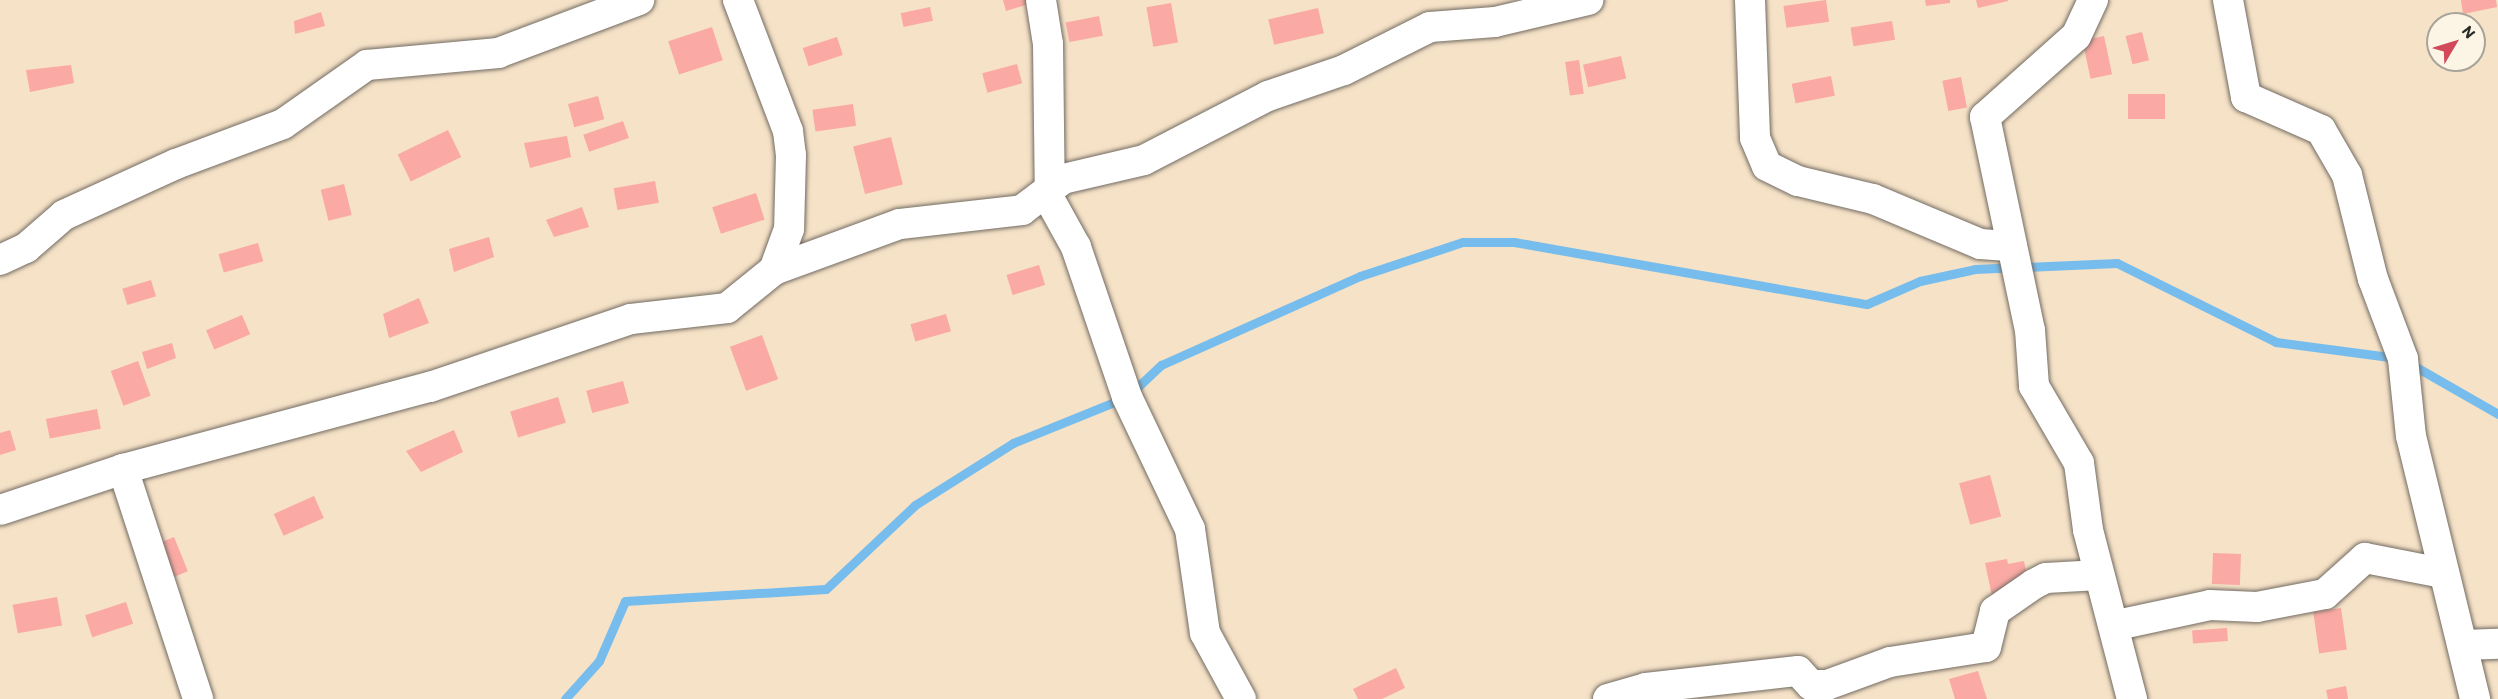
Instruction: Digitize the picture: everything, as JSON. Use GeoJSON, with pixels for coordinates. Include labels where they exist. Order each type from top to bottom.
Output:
{"type":"FeatureCollection","features":[{"type":"Feature","properties":{"kind":"street"},"geometry":{"type":"LineString","coordinates":[[0,260],[26,248],[64,215],[283,124],[367,66],[498,53],[639,0]]}},
{"type":"Feature","properties":{"kind":"street"},"geometry":{"type":"LineString","coordinates":[[738,0],[788,131],[792,155],[789,229],[774,270]]}},
{"type":"Feature","properties":{"kind":"street"},"geometry":{"type":"LineString","coordinates":[[1041,0],[1048,44],[1048,189],[1089,277],[1127,397],[1192,535],[1205,633],[1240,699]]}},
{"type":"Feature","properties":{"kind":"street"},"geometry":{"type":"LineString","coordinates":[[0,510],[123,469],[430,387],[631,319],[727,308],[774,270],[900,224],[1022,210],[1048,189],[1084,172],[1144,160],[1268,96],[1344,70],[1430,27],[1495,22],[1588,0]]}},
{"type":"Feature","properties":{"kind":"street"},"geometry":{"type":"LineString","coordinates":[[1750,0],[1755,138],[1767,166],[1798,181],[1873,199],[1980,244],[2012,246]]}},
{"type":"Feature","properties":{"kind":"street"},"geometry":{"type":"LineString","coordinates":[[2093,0],[2076,36],[1985,117],[2030,330],[2034,386],[2079,463],[2099,575],[2117,625],[2132,699]]}},
{"type":"Feature","properties":{"kind":"street"},"geometry":{"type":"LineString","coordinates":[[2228,0],[2246,97],[2321,130],[2347,175],[2373,279],[2403,359],[2406,413],[2442,573],[2463,645],[2475,699]]}},
{"type":"Feature","properties":{"kind":"street"},"geometry":{"type":"LineString","coordinates":[[123,469],[198,699]]}},
{"type":"Feature","properties":{"kind":"street"},"geometry":{"type":"LineString","coordinates":[[2117,625],[2210,605],[2257,607],[2325,594],[2365,558],[2442,573]]}},
{"type":"Feature","properties":{"kind":"street"},"geometry":{"type":"LineString","coordinates":[[1608,699],[1646,688],[1798,671],[1811,685],[1827,685],[1896,661],[1986,647],[1995,611],[2034,584],[2046,578],[2099,575]]}},
{"type":"Feature","properties":{"kind":"street"},"geometry":{"type":"LineString","coordinates":[[2463,645],[2498,644]]}},
{"type":"Feature","properties":{"kind":"building"},"geometry":{"type":"Polygon","coordinates":[[[1003,0],[1028,0],[1029,4],[1006,11],[1003,0]]]}},
{"type":"Feature","properties":{"kind":"building"},"geometry":{"type":"Polygon","coordinates":[[[1826,0],[1829,22],[1786,28],[1783,6],[1826,0]]]}},
{"type":"Feature","properties":{"kind":"building"},"geometry":{"type":"Polygon","coordinates":[[[1925,0],[1950,0],[1950,3],[1926,6],[1925,0]]]}},
{"type":"Feature","properties":{"kind":"building"},"geometry":{"type":"Polygon","coordinates":[[[1976,0],[2008,0],[2008,1],[1978,8],[1976,0]]]}},
{"type":"Feature","properties":{"kind":"building"},"geometry":{"type":"Polygon","coordinates":[[[2461,0],[2496,0],[2497,7],[2463,12],[2461,0]]]}},
{"type":"Feature","properties":{"kind":"building"},"geometry":{"type":"Polygon","coordinates":[[[1171,3],[1178,42],[1153,47],[1146,7],[1171,3]]]}},
{"type":"Feature","properties":{"kind":"building"},"geometry":{"type":"Polygon","coordinates":[[[930,7],[933,21],[904,27],[901,13],[930,7]]]}},
{"type":"Feature","properties":{"kind":"building"},"geometry":{"type":"Polygon","coordinates":[[[1318,8],[1324,33],[1274,45],[1268,19],[1318,8]]]}},
{"type":"Feature","properties":{"kind":"building"},"geometry":{"type":"Polygon","coordinates":[[[321,12],[325,26],[295,34],[294,21],[321,12]]]}},
{"type":"Feature","properties":{"kind":"building"},"geometry":{"type":"Polygon","coordinates":[[[1099,16],[1103,36],[1069,42],[1066,22],[1099,16]]]}},
{"type":"Feature","properties":{"kind":"building"},"geometry":{"type":"Polygon","coordinates":[[[1892,21],[1895,40],[1853,46],[1851,28],[1892,21]]]}},
{"type":"Feature","properties":{"kind":"building"},"geometry":{"type":"Polygon","coordinates":[[[712,27],[723,60],[679,75],[668,41],[712,27]]]}},
{"type":"Feature","properties":{"kind":"building"},"geometry":{"type":"Polygon","coordinates":[[[2142,32],[2149,60],[2133,64],[2126,36],[2142,32]]]}},
{"type":"Feature","properties":{"kind":"building"},"geometry":{"type":"Polygon","coordinates":[[[2104,36],[2112,74],[2091,79],[2082,41],[2104,36]]]}},
{"type":"Feature","properties":{"kind":"building"},"geometry":{"type":"Polygon","coordinates":[[[837,37],[843,55],[809,66],[803,48],[837,37]]]}},
{"type":"Feature","properties":{"kind":"building"},"geometry":{"type":"Polygon","coordinates":[[[1621,56],[1626,78],[1588,87],[1583,65],[1621,56]]]}},
{"type":"Feature","properties":{"kind":"building"},"geometry":{"type":"Polygon","coordinates":[[[1579,60],[1584,94],[1570,96],[1565,62],[1579,60]]]}},
{"type":"Feature","properties":{"kind":"building"},"geometry":{"type":"Polygon","coordinates":[[[1017,64],[1022,83],[987,93],[982,73],[1017,64]]]}},
{"type":"Feature","properties":{"kind":"building"},"geometry":{"type":"Polygon","coordinates":[[[71,65],[74,83],[30,92],[26,70],[71,65]]]}},
{"type":"Feature","properties":{"kind":"building"},"geometry":{"type":"Polygon","coordinates":[[[1831,76],[1835,96],[1796,103],[1792,84],[1831,76]]]}},
{"type":"Feature","properties":{"kind":"building"},"geometry":{"type":"Polygon","coordinates":[[[1961,77],[1967,107],[1948,111],[1942,81],[1961,77]]]}},
{"type":"Feature","properties":{"kind":"building"},"geometry":{"type":"Polygon","coordinates":[[[2128,94],[2165,94],[2165,119],[2128,119],[2128,94]]]}},
{"type":"Feature","properties":{"kind":"building"},"geometry":{"type":"Polygon","coordinates":[[[598,96],[604,119],[574,127],[568,104],[598,96]]]}},
{"type":"Feature","properties":{"kind":"building"},"geometry":{"type":"Polygon","coordinates":[[[853,104],[856,126],[815,131],[812,110],[853,104]]]}},
{"type":"Feature","properties":{"kind":"building"},"geometry":{"type":"Polygon","coordinates":[[[623,121],[629,138],[589,152],[583,135],[623,121]]]}},
{"type":"Feature","properties":{"kind":"building"},"geometry":{"type":"Polygon","coordinates":[[[448,130],[461,157],[411,182],[398,155],[448,130]]]}},
{"type":"Feature","properties":{"kind":"building"},"geometry":{"type":"Polygon","coordinates":[[[567,136],[571,157],[530,168],[524,143],[567,136]]]}},
{"type":"Feature","properties":{"kind":"building"},"geometry":{"type":"Polygon","coordinates":[[[891,137],[903,185],[865,194],[853,146],[891,137]]]}},
{"type":"Feature","properties":{"kind":"building"},"geometry":{"type":"Polygon","coordinates":[[[655,181],[659,203],[617,210],[614,188],[655,181]]]}},
{"type":"Feature","properties":{"kind":"building"},"geometry":{"type":"Polygon","coordinates":[[[344,184],[352,215],[328,221],[321,190],[344,184]]]}},
{"type":"Feature","properties":{"kind":"building"},"geometry":{"type":"Polygon","coordinates":[[[756,193],[765,220],[721,234],[712,207],[756,193]]]}},
{"type":"Feature","properties":{"kind":"building"},"geometry":{"type":"Polygon","coordinates":[[[582,207],[589,227],[554,237],[546,220],[582,207]]]}},
{"type":"Feature","properties":{"kind":"building"},"geometry":{"type":"Polygon","coordinates":[[[489,237],[494,257],[454,272],[449,249],[489,237]]]}},
{"type":"Feature","properties":{"kind":"building"},"geometry":{"type":"Polygon","coordinates":[[[258,243],[263,261],[224,273],[219,254],[258,243]]]}},
{"type":"Feature","properties":{"kind":"building"},"geometry":{"type":"Polygon","coordinates":[[[1039,265],[1045,285],[1013,295],[1006,275],[1039,265]]]}},
{"type":"Feature","properties":{"kind":"building"},"geometry":{"type":"Polygon","coordinates":[[[151,280],[156,296],[127,305],[122,289],[151,280]]]}},
{"type":"Feature","properties":{"kind":"building"},"geometry":{"type":"Polygon","coordinates":[[[419,298],[429,323],[389,338],[383,314],[419,298]]]}},
{"type":"Feature","properties":{"kind":"building"},"geometry":{"type":"Polygon","coordinates":[[[946,314],[951,331],[915,342],[910,324],[946,314]]]}},
{"type":"Feature","properties":{"kind":"building"},"geometry":{"type":"Polygon","coordinates":[[[242,315],[250,334],[214,350],[206,330],[242,315]]]}},
{"type":"Feature","properties":{"kind":"building"},"geometry":{"type":"Polygon","coordinates":[[[762,335],[778,379],[746,391],[730,347],[762,335]]]}},
{"type":"Feature","properties":{"kind":"building"},"geometry":{"type":"Polygon","coordinates":[[[172,343],[176,358],[147,369],[142,352],[172,343]]]}},
{"type":"Feature","properties":{"kind":"building"},"geometry":{"type":"Polygon","coordinates":[[[138,361],[151,396],[123,406],[111,371],[138,361]]]}},
{"type":"Feature","properties":{"kind":"building"},"geometry":{"type":"Polygon","coordinates":[[[623,381],[629,403],[592,413],[586,391],[623,381]]]}},
{"type":"Feature","properties":{"kind":"building"},"geometry":{"type":"Polygon","coordinates":[[[558,397],[566,423],[518,437],[510,412],[558,397]]]}},
{"type":"Feature","properties":{"kind":"building"},"geometry":{"type":"Polygon","coordinates":[[[97,409],[101,429],[50,439],[46,419],[97,409]]]}},
{"type":"Feature","properties":{"kind":"building"},"geometry":{"type":"Polygon","coordinates":[[[10,430],[16,450],[0,455],[0,433],[10,430]]]}},
{"type":"Feature","properties":{"kind":"building"},"geometry":{"type":"Polygon","coordinates":[[[454,430],[463,452],[421,472],[406,451],[454,430]]]}},
{"type":"Feature","properties":{"kind":"building"},"geometry":{"type":"Polygon","coordinates":[[[1990,475],[2001,517],[1970,525],[1959,483],[1990,475]]]}},
{"type":"Feature","properties":{"kind":"building"},"geometry":{"type":"Polygon","coordinates":[[[314,496],[324,518],[284,536],[274,514],[314,496]]]}},
{"type":"Feature","properties":{"kind":"building"},"geometry":{"type":"Polygon","coordinates":[[[174,537],[188,571],[168,579],[155,545],[174,537]]]}},
{"type":"Feature","properties":{"kind":"building"},"geometry":{"type":"Polygon","coordinates":[[[2213,553],[2241,554],[2240,585],[2212,584],[2213,553]]]}},
{"type":"Feature","properties":{"kind":"building"},"geometry":{"type":"Polygon","coordinates":[[[2007,559],[2008,564],[2024,561],[2028,581],[1992,596],[1985,563],[2007,559]]]}},
{"type":"Feature","properties":{"kind":"building"},"geometry":{"type":"Polygon","coordinates":[[[57,597],[62,626],[18,633],[13,605],[57,597]]]}},
{"type":"Feature","properties":{"kind":"building"},"geometry":{"type":"Polygon","coordinates":[[[126,602],[133,624],[92,637],[85,615],[126,602]]]}},
{"type":"Feature","properties":{"kind":"building"},"geometry":{"type":"Polygon","coordinates":[[[2341,608],[2347,650],[2319,653],[2313,612],[2341,608]]]}},
{"type":"Feature","properties":{"kind":"building"},"geometry":{"type":"Polygon","coordinates":[[[2227,628],[2228,641],[2193,643],[2192,630],[2227,628]]]}},
{"type":"Feature","properties":{"kind":"building"},"geometry":{"type":"Polygon","coordinates":[[[1396,668],[1405,688],[1382,699],[1358,699],[1353,689],[1396,668]]]}},
{"type":"Feature","properties":{"kind":"building"},"geometry":{"type":"Polygon","coordinates":[[[1978,671],[1987,699],[1955,699],[1949,679],[1978,671]]]}},
{"type":"Feature","properties":{"kind":"building"},"geometry":{"type":"Polygon","coordinates":[[[2346,686],[2348,699],[2328,699],[2326,690],[2346,686]]]}},
{"type":"Feature","properties":{"kind":"waterway"},"geometry":{"type":"LineString","coordinates":[[565,699],[599,661],[625,601],[826,589],[915,505],[1013,443],[1127,397],[1161,365],[1360,276],[1463,242],[1514,242],[1867,304],[1920,281],[1975,269],[2117,263],[2276,342],[2397,358]]}},
{"type":"Feature","properties":{"kind":"waterway"},"geometry":{"type":"LineString","coordinates":[[2409,363],[2498,414]]}}]}
